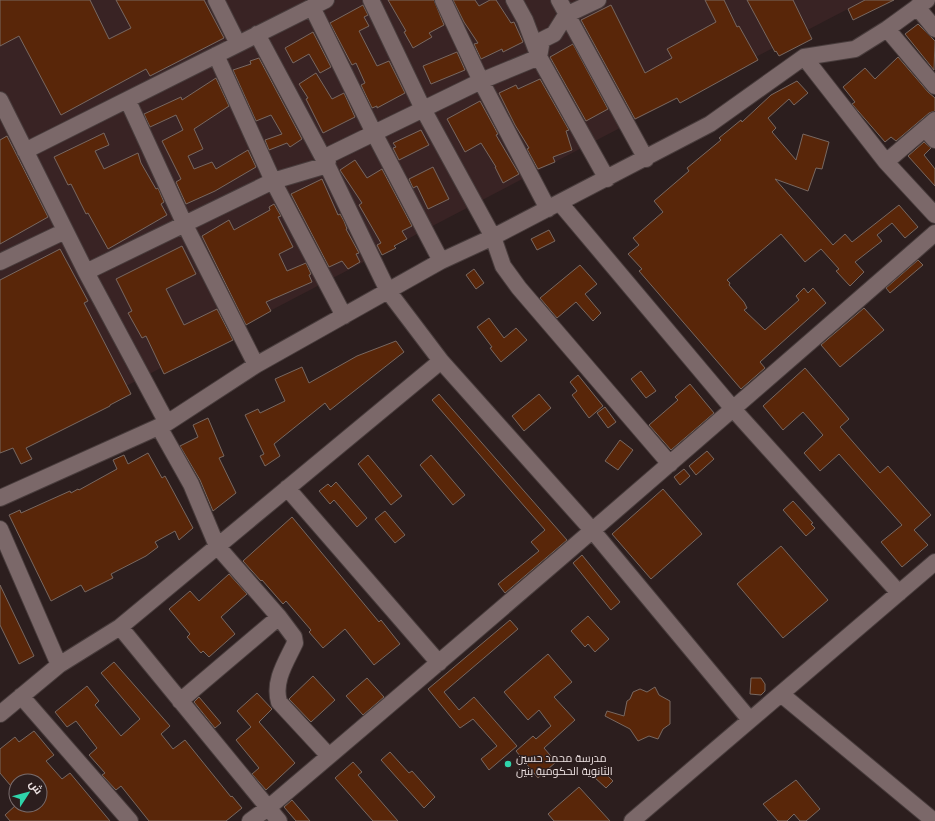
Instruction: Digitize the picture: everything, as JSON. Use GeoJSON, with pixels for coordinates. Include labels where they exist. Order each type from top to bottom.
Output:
{"type":"FeatureCollection","features":[{"type":"Feature","properties":{"kind":"street"},"geometry":{"type":"LineString","coordinates":[[216,0],[238,44]]}},
{"type":"Feature","properties":{"kind":"street"},"geometry":{"type":"LineString","coordinates":[[371,0],[423,109],[493,237],[503,266],[519,288],[670,464]]}},
{"type":"Feature","properties":{"kind":"street"},"geometry":{"type":"LineString","coordinates":[[443,0],[481,81],[554,206],[734,410],[899,593]]}},
{"type":"Feature","properties":{"kind":"street"},"geometry":{"type":"LineString","coordinates":[[514,0],[525,20],[539,57],[607,179]]}},
{"type":"Feature","properties":{"kind":"street"},"geometry":{"type":"LineString","coordinates":[[559,0],[646,159]]}},
{"type":"Feature","properties":{"kind":"street"},"geometry":{"type":"LineString","coordinates":[[539,57],[542,40],[554,34],[566,15],[598,0]]}},
{"type":"Feature","properties":{"kind":"street"},"geometry":{"type":"LineString","coordinates":[[0,498],[163,425],[256,365],[441,261],[554,206],[646,159],[710,124],[804,57],[855,49],[922,3],[935,29]]}},
{"type":"Feature","properties":{"kind":"street"},"geometry":{"type":"LineString","coordinates":[[25,151],[128,101],[257,34],[319,4],[374,133],[441,261]]}},
{"type":"Feature","properties":{"kind":"street"},"geometry":{"type":"LineString","coordinates":[[887,28],[935,86]]}},
{"type":"Feature","properties":{"kind":"street"},"geometry":{"type":"LineString","coordinates":[[257,34],[327,165],[388,291],[441,361],[592,530],[750,720]]}},
{"type":"Feature","properties":{"kind":"street"},"geometry":{"type":"LineString","coordinates":[[216,55],[273,181],[344,316]]}},
{"type":"Feature","properties":{"kind":"street"},"geometry":{"type":"LineString","coordinates":[[327,165],[329,155],[481,81],[539,57]]}},
{"type":"Feature","properties":{"kind":"street"},"geometry":{"type":"LineString","coordinates":[[804,57],[886,162],[935,215]]}},
{"type":"Feature","properties":{"kind":"street"},"geometry":{"type":"LineString","coordinates":[[0,100],[163,425],[191,484],[217,546],[279,617],[294,637],[295,643],[277,682],[277,695],[279,702],[329,756]]}},
{"type":"Feature","properties":{"kind":"street"},"geometry":{"type":"LineString","coordinates":[[128,101],[185,224],[256,365]]}},
{"type":"Feature","properties":{"kind":"street"},"geometry":{"type":"LineString","coordinates":[[886,162],[932,129]]}},
{"type":"Feature","properties":{"kind":"street"},"geometry":{"type":"LineString","coordinates":[[86,272],[273,181],[327,165]]}},
{"type":"Feature","properties":{"kind":"street"},"geometry":{"type":"LineString","coordinates":[[0,262],[65,231]]}},
{"type":"Feature","properties":{"kind":"street"},"geometry":{"type":"LineString","coordinates":[[250,821],[268,808],[439,663],[592,530],[734,410],[935,232]]}},
{"type":"Feature","properties":{"kind":"street"},"geometry":{"type":"LineString","coordinates":[[0,714],[59,665],[120,627],[441,361]]}},
{"type":"Feature","properties":{"kind":"street"},"geometry":{"type":"LineString","coordinates":[[287,488],[439,663]]}},
{"type":"Feature","properties":{"kind":"street"},"geometry":{"type":"LineString","coordinates":[[0,529],[59,665]]}},
{"type":"Feature","properties":{"kind":"street"},"geometry":{"type":"LineString","coordinates":[[632,821],[935,562]]}},
{"type":"Feature","properties":{"kind":"street"},"geometry":{"type":"LineString","coordinates":[[180,701],[279,617]]}},
{"type":"Feature","properties":{"kind":"street"},"geometry":{"type":"LineString","coordinates":[[120,627],[280,821]]}},
{"type":"Feature","properties":{"kind":"street"},"geometry":{"type":"LineString","coordinates":[[781,694],[934,821]]}},
{"type":"Feature","properties":{"kind":"street"},"geometry":{"type":"LineString","coordinates":[[22,696],[130,821]]}},
{"type":"Feature","properties":{"kind":"shaded area"},"geometry":{"type":"Polygon","coordinates":[[[0,0],[865,0],[0,452],[0,0]]]}},
{"type":"Feature","properties":{"kind":"building"},"geometry":{"type":"Polygon","coordinates":[[[0,0],[90,0],[109,39],[131,28],[116,0],[204,0],[224,38],[150,76],[146,69],[61,115],[19,36],[0,46],[0,0]]]}},
{"type":"Feature","properties":{"kind":"building"},"geometry":{"type":"Polygon","coordinates":[[[388,0],[434,0],[444,25],[429,33],[432,37],[413,48],[404,32],[406,31],[388,0]]]}},
{"type":"Feature","properties":{"kind":"building"},"geometry":{"type":"Polygon","coordinates":[[[453,0],[475,0],[479,6],[490,0],[496,0],[511,23],[514,22],[523,42],[503,52],[502,49],[481,59],[474,44],[478,43],[464,22],[453,0]]]}},
{"type":"Feature","properties":{"kind":"building"},"geometry":{"type":"Polygon","coordinates":[[[705,0],[724,0],[737,27],[739,26],[758,60],[680,103],[677,98],[635,119],[581,20],[611,5],[645,73],[672,58],[667,49],[716,22],[705,0]]]}},
{"type":"Feature","properties":{"kind":"building"},"geometry":{"type":"Polygon","coordinates":[[[747,0],[793,0],[812,39],[779,56],[776,51],[775,52],[747,0]]]}},
{"type":"Feature","properties":{"kind":"building"},"geometry":{"type":"Polygon","coordinates":[[[865,0],[894,0],[853,20],[848,9],[865,0]]]}},
{"type":"Feature","properties":{"kind":"building"},"geometry":{"type":"Polygon","coordinates":[[[363,5],[368,15],[364,17],[369,26],[359,31],[377,66],[389,61],[405,93],[377,108],[377,106],[372,108],[361,85],[365,83],[356,63],[352,65],[330,23],[363,5]]]}},
{"type":"Feature","properties":{"kind":"building"},"geometry":{"type":"Polygon","coordinates":[[[918,24],[935,41],[934,70],[905,34],[918,24]]]}},
{"type":"Feature","properties":{"kind":"building"},"geometry":{"type":"Polygon","coordinates":[[[313,32],[331,67],[320,73],[309,54],[293,63],[285,48],[313,32]]]}},
{"type":"Feature","properties":{"kind":"building"},"geometry":{"type":"Polygon","coordinates":[[[573,44],[608,109],[586,121],[550,57],[573,44]]]}},
{"type":"Feature","properties":{"kind":"building"},"geometry":{"type":"Polygon","coordinates":[[[457,52],[465,70],[431,84],[423,66],[457,52]]]}},
{"type":"Feature","properties":{"kind":"building"},"geometry":{"type":"Polygon","coordinates":[[[898,57],[935,98],[935,111],[929,113],[896,141],[891,137],[885,142],[852,104],[855,102],[843,87],[865,68],[875,79],[898,57]]]}},
{"type":"Feature","properties":{"kind":"building"},"geometry":{"type":"Polygon","coordinates":[[[259,58],[302,139],[290,147],[287,143],[269,150],[265,140],[282,134],[271,115],[256,121],[233,70],[251,64],[250,61],[259,58]]]}},
{"type":"Feature","properties":{"kind":"building"},"geometry":{"type":"Polygon","coordinates":[[[316,73],[332,99],[344,93],[355,117],[323,133],[306,99],[308,98],[299,84],[316,73]]]}},
{"type":"Feature","properties":{"kind":"building"},"geometry":{"type":"Polygon","coordinates":[[[216,78],[229,106],[194,129],[203,149],[188,156],[194,169],[212,162],[216,169],[248,150],[256,167],[215,191],[186,204],[176,182],[181,179],[162,141],[183,130],[176,115],[150,127],[144,114],[181,97],[182,100],[216,78]]]}},
{"type":"Feature","properties":{"kind":"building"},"geometry":{"type":"Polygon","coordinates":[[[540,79],[569,130],[566,131],[572,150],[553,157],[555,162],[538,169],[527,149],[529,148],[515,125],[499,93],[516,85],[518,89],[540,79]]]}},
{"type":"Feature","properties":{"kind":"building"},"geometry":{"type":"Polygon","coordinates":[[[797,81],[808,93],[794,105],[789,99],[768,118],[776,128],[772,132],[796,160],[803,134],[829,142],[822,169],[816,168],[808,191],[775,179],[833,245],[845,234],[852,242],[899,205],[918,227],[905,238],[892,223],[877,235],[882,241],[855,262],[864,272],[850,286],[836,271],[839,269],[821,249],[805,262],[781,234],[727,280],[730,283],[729,285],[744,302],[747,308],[744,310],[765,330],[799,300],[796,296],[804,288],[808,293],[813,288],[826,303],[760,362],[765,368],[741,389],[639,271],[642,269],[628,254],[639,245],[633,238],[663,212],[654,201],[689,171],[687,168],[721,140],[719,138],[741,120],[742,122],[771,95],[797,81]]]}},
{"type":"Feature","properties":{"kind":"building"},"geometry":{"type":"Polygon","coordinates":[[[480,101],[498,134],[496,135],[519,174],[503,183],[496,167],[481,143],[465,152],[447,119],[480,101]]]}},
{"type":"Feature","properties":{"kind":"building"},"geometry":{"type":"Polygon","coordinates":[[[421,130],[429,145],[399,160],[393,148],[396,147],[393,143],[421,130]]]}},
{"type":"Feature","properties":{"kind":"building"},"geometry":{"type":"Polygon","coordinates":[[[104,133],[109,145],[95,151],[104,169],[138,153],[141,163],[156,189],[158,188],[164,202],[161,204],[167,215],[108,249],[88,213],[86,214],[71,184],[68,185],[54,157],[104,133]]]}},
{"type":"Feature","properties":{"kind":"building"},"geometry":{"type":"Polygon","coordinates":[[[7,136],[48,217],[0,244],[0,140],[7,136]]]}},
{"type":"Feature","properties":{"kind":"building"},"geometry":{"type":"Polygon","coordinates":[[[924,142],[931,148],[924,155],[935,169],[935,186],[908,156],[924,142]]]}},
{"type":"Feature","properties":{"kind":"building"},"geometry":{"type":"Polygon","coordinates":[[[355,160],[367,178],[382,169],[412,226],[402,231],[407,239],[394,246],[396,248],[382,255],[377,245],[381,243],[359,205],[362,203],[340,170],[355,160]]]}},
{"type":"Feature","properties":{"kind":"building"},"geometry":{"type":"Polygon","coordinates":[[[433,167],[449,199],[428,209],[417,186],[413,188],[409,179],[433,167]]]}},
{"type":"Feature","properties":{"kind":"building"},"geometry":{"type":"Polygon","coordinates":[[[322,179],[338,215],[340,214],[344,221],[346,229],[359,253],[356,254],[360,262],[348,269],[342,261],[329,267],[291,194],[322,179]]]}},
{"type":"Feature","properties":{"kind":"building"},"geometry":{"type":"Polygon","coordinates":[[[274,204],[281,216],[278,217],[293,247],[279,254],[287,271],[306,263],[311,274],[309,275],[312,282],[266,302],[271,311],[246,325],[202,236],[229,220],[234,230],[270,210],[269,207],[274,204]]]}},
{"type":"Feature","properties":{"kind":"building"},"geometry":{"type":"Polygon","coordinates":[[[549,230],[555,241],[537,250],[531,239],[549,230]]]}},
{"type":"Feature","properties":{"kind":"building"},"geometry":{"type":"Polygon","coordinates":[[[182,246],[196,274],[166,289],[184,325],[217,309],[233,340],[164,374],[146,336],[142,338],[128,313],[132,311],[116,279],[182,246]]]}},
{"type":"Feature","properties":{"kind":"building"},"geometry":{"type":"Polygon","coordinates":[[[60,249],[88,301],[84,303],[131,394],[26,448],[32,459],[21,464],[13,448],[0,453],[0,280],[60,249]]]}},
{"type":"Feature","properties":{"kind":"building"},"geometry":{"type":"Polygon","coordinates":[[[918,260],[923,265],[890,293],[886,288],[918,260]]]}},
{"type":"Feature","properties":{"kind":"building"},"geometry":{"type":"Polygon","coordinates":[[[580,265],[597,284],[585,294],[601,313],[593,321],[576,302],[557,318],[540,298],[580,265]]]}},
{"type":"Feature","properties":{"kind":"building"},"geometry":{"type":"Polygon","coordinates":[[[474,269],[484,283],[476,289],[466,275],[474,269]]]}},
{"type":"Feature","properties":{"kind":"building"},"geometry":{"type":"Polygon","coordinates":[[[864,308],[884,330],[840,367],[821,345],[864,308]]]}},
{"type":"Feature","properties":{"kind":"building"},"geometry":{"type":"Polygon","coordinates":[[[489,318],[504,338],[516,328],[527,340],[501,362],[477,327],[489,318]]]}},
{"type":"Feature","properties":{"kind":"building"},"geometry":{"type":"Polygon","coordinates":[[[396,341],[404,352],[330,410],[325,403],[274,444],[280,456],[265,466],[260,456],[264,454],[245,415],[258,409],[260,413],[285,401],[275,379],[302,367],[309,383],[357,356],[396,341]]]}},
{"type":"Feature","properties":{"kind":"building"},"geometry":{"type":"Polygon","coordinates":[[[805,368],[849,419],[840,427],[880,473],[888,466],[931,515],[914,530],[928,545],[902,567],[881,542],[902,525],[839,454],[820,471],[804,453],[823,435],[803,412],[783,430],[763,406],[805,368]]]}},
{"type":"Feature","properties":{"kind":"building"},"geometry":{"type":"Polygon","coordinates":[[[641,371],[656,391],[646,398],[631,379],[641,371]]]}},
{"type":"Feature","properties":{"kind":"building"},"geometry":{"type":"Polygon","coordinates":[[[578,375],[603,406],[589,418],[572,395],[577,391],[570,382],[578,375]]]}},
{"type":"Feature","properties":{"kind":"building"},"geometry":{"type":"Polygon","coordinates":[[[690,384],[714,413],[671,450],[649,425],[678,400],[675,397],[690,384]]]}},
{"type":"Feature","properties":{"kind":"building"},"geometry":{"type":"Polygon","coordinates":[[[439,394],[567,540],[505,593],[498,584],[539,551],[531,542],[545,530],[432,400],[439,394]]]}},
{"type":"Feature","properties":{"kind":"building"},"geometry":{"type":"Polygon","coordinates":[[[539,394],[551,408],[524,431],[512,416],[539,394]]]}},
{"type":"Feature","properties":{"kind":"building"},"geometry":{"type":"Polygon","coordinates":[[[605,407],[616,422],[608,428],[597,413],[605,407]]]}},
{"type":"Feature","properties":{"kind":"building"},"geometry":{"type":"Polygon","coordinates":[[[208,418],[224,456],[219,458],[236,493],[213,511],[200,480],[180,446],[198,437],[193,425],[208,418]]]}},
{"type":"Feature","properties":{"kind":"building"},"geometry":{"type":"Polygon","coordinates":[[[620,440],[633,450],[618,470],[605,461],[620,440]]]}},
{"type":"Feature","properties":{"kind":"building"},"geometry":{"type":"Polygon","coordinates":[[[707,451],[714,459],[696,475],[689,466],[707,451]]]}},
{"type":"Feature","properties":{"kind":"building"},"geometry":{"type":"Polygon","coordinates":[[[148,453],[162,478],[165,476],[193,528],[179,540],[175,531],[155,542],[158,547],[146,556],[111,574],[113,578],[85,592],[81,585],[51,601],[9,515],[20,510],[21,513],[70,491],[71,493],[78,489],[79,490],[117,469],[113,460],[124,455],[128,464],[148,453]]]}},
{"type":"Feature","properties":{"kind":"building"},"geometry":{"type":"Polygon","coordinates":[[[368,455],[402,496],[391,505],[358,464],[368,455]]]}},
{"type":"Feature","properties":{"kind":"building"},"geometry":{"type":"Polygon","coordinates":[[[431,455],[465,495],[453,505],[420,465],[431,455]]]}},
{"type":"Feature","properties":{"kind":"building"},"geometry":{"type":"Polygon","coordinates":[[[684,469],[690,476],[680,485],[674,477],[684,469]]]}},
{"type":"Feature","properties":{"kind":"building"},"geometry":{"type":"Polygon","coordinates":[[[336,482],[367,518],[357,527],[334,500],[330,504],[319,491],[328,484],[331,487],[336,482]]]}},
{"type":"Feature","properties":{"kind":"building"},"geometry":{"type":"Polygon","coordinates":[[[663,489],[702,534],[651,579],[612,534],[663,489]]]}},
{"type":"Feature","properties":{"kind":"building"},"geometry":{"type":"Polygon","coordinates":[[[793,501],[813,523],[811,524],[815,528],[806,536],[783,510],[793,501]]]}},
{"type":"Feature","properties":{"kind":"building"},"geometry":{"type":"Polygon","coordinates":[[[385,511],[405,535],[395,543],[375,519],[385,511]]]}},
{"type":"Feature","properties":{"kind":"building"},"geometry":{"type":"Polygon","coordinates":[[[292,517],[379,622],[381,620],[400,644],[374,665],[345,629],[323,648],[309,632],[311,630],[286,601],[283,604],[243,561],[292,517]]]}},
{"type":"Feature","properties":{"kind":"building"},"geometry":{"type":"Polygon","coordinates":[[[781,546],[828,600],[783,638],[737,584],[781,546]]]}},
{"type":"Feature","properties":{"kind":"building"},"geometry":{"type":"Polygon","coordinates":[[[582,555],[620,602],[611,610],[573,563],[582,555]]]}},
{"type":"Feature","properties":{"kind":"building"},"geometry":{"type":"Polygon","coordinates":[[[229,574],[247,594],[221,617],[235,634],[209,657],[203,651],[201,653],[187,637],[190,634],[169,609],[190,591],[199,601],[229,574]]]}},
{"type":"Feature","properties":{"kind":"building"},"geometry":{"type":"Polygon","coordinates":[[[0,585],[34,656],[19,664],[0,625],[0,585]]]}},
{"type":"Feature","properties":{"kind":"building"},"geometry":{"type":"Polygon","coordinates":[[[588,616],[609,639],[595,652],[588,644],[585,647],[571,631],[588,616]]]}},
{"type":"Feature","properties":{"kind":"building"},"geometry":{"type":"Polygon","coordinates":[[[510,620],[518,629],[444,692],[459,710],[474,697],[517,746],[489,770],[481,759],[497,746],[473,719],[460,728],[428,689],[510,620]]]}},
{"type":"Feature","properties":{"kind":"building"},"geometry":{"type":"Polygon","coordinates":[[[548,654],[572,682],[554,697],[575,720],[544,748],[556,762],[538,778],[516,751],[533,736],[536,739],[551,726],[539,710],[528,720],[504,692],[548,654]]]}},
{"type":"Feature","properties":{"kind":"building"},"geometry":{"type":"Polygon","coordinates":[[[114,662],[170,726],[161,734],[173,749],[185,740],[231,797],[232,796],[242,808],[226,821],[149,821],[121,786],[116,790],[102,775],[105,773],[89,755],[97,748],[76,721],[67,727],[55,712],[87,686],[99,701],[95,705],[121,736],[140,719],[101,673],[114,662]]]}},
{"type":"Feature","properties":{"kind":"building"},"geometry":{"type":"Polygon","coordinates":[[[313,676],[335,700],[311,722],[289,699],[313,676]]]}},
{"type":"Feature","properties":{"kind":"building"},"geometry":{"type":"Polygon","coordinates":[[[367,678],[384,697],[363,715],[346,696],[367,678]]]}},
{"type":"Feature","properties":{"kind":"building"},"geometry":{"type":"Polygon","coordinates":[[[751,678],[761,678],[765,684],[765,691],[761,695],[750,694],[751,678]]]}},
{"type":"Feature","properties":{"kind":"building"},"geometry":{"type":"Polygon","coordinates":[[[655,687],[659,695],[670,701],[670,724],[663,729],[658,739],[649,736],[638,741],[630,729],[605,716],[607,711],[624,716],[627,701],[630,699],[633,692],[640,689],[647,692],[655,687]]]}},
{"type":"Feature","properties":{"kind":"building"},"geometry":{"type":"Polygon","coordinates":[[[257,693],[272,709],[259,722],[295,763],[266,790],[252,774],[259,768],[236,740],[251,727],[237,711],[257,693]]]}},
{"type":"Feature","properties":{"kind":"building"},"geometry":{"type":"Polygon","coordinates":[[[199,697],[221,723],[215,728],[194,702],[199,697]]]}},
{"type":"Feature","properties":{"kind":"building"},"geometry":{"type":"Polygon","coordinates":[[[34,731],[54,755],[46,761],[62,779],[70,773],[110,821],[10,821],[5,815],[8,812],[48,813],[48,773],[8,773],[8,782],[0,773],[0,749],[15,737],[19,742],[34,731]]]}},
{"type":"Feature","properties":{"kind":"building"},"geometry":{"type":"Polygon","coordinates":[[[390,752],[409,773],[412,771],[435,797],[424,808],[381,760],[390,752]]]}},
{"type":"Feature","properties":{"kind":"building"},"geometry":{"type":"Polygon","coordinates":[[[353,762],[362,772],[358,775],[398,821],[373,821],[335,778],[353,762]]]}},
{"type":"Feature","properties":{"kind":"building"},"geometry":{"type":"Polygon","coordinates":[[[600,768],[613,781],[606,788],[593,776],[600,768]]]}},
{"type":"Feature","properties":{"kind":"building"},"geometry":{"type":"Polygon","coordinates":[[[796,780],[820,809],[806,821],[800,821],[794,814],[787,821],[778,821],[763,804],[796,780]]]}},
{"type":"Feature","properties":{"kind":"building"},"geometry":{"type":"Polygon","coordinates":[[[579,787],[610,821],[554,821],[548,814],[579,787]]]}},
{"type":"Feature","properties":{"kind":"building"},"geometry":{"type":"Polygon","coordinates":[[[292,800],[310,821],[296,821],[284,807],[292,800]]]}},
{"type":"Feature","properties":{"kind":"place","name":"مدرسة محمد حسين الثانوية الحكومية بنين"},"geometry":{"type":"Point","coordinates":[508,764]}}]}
